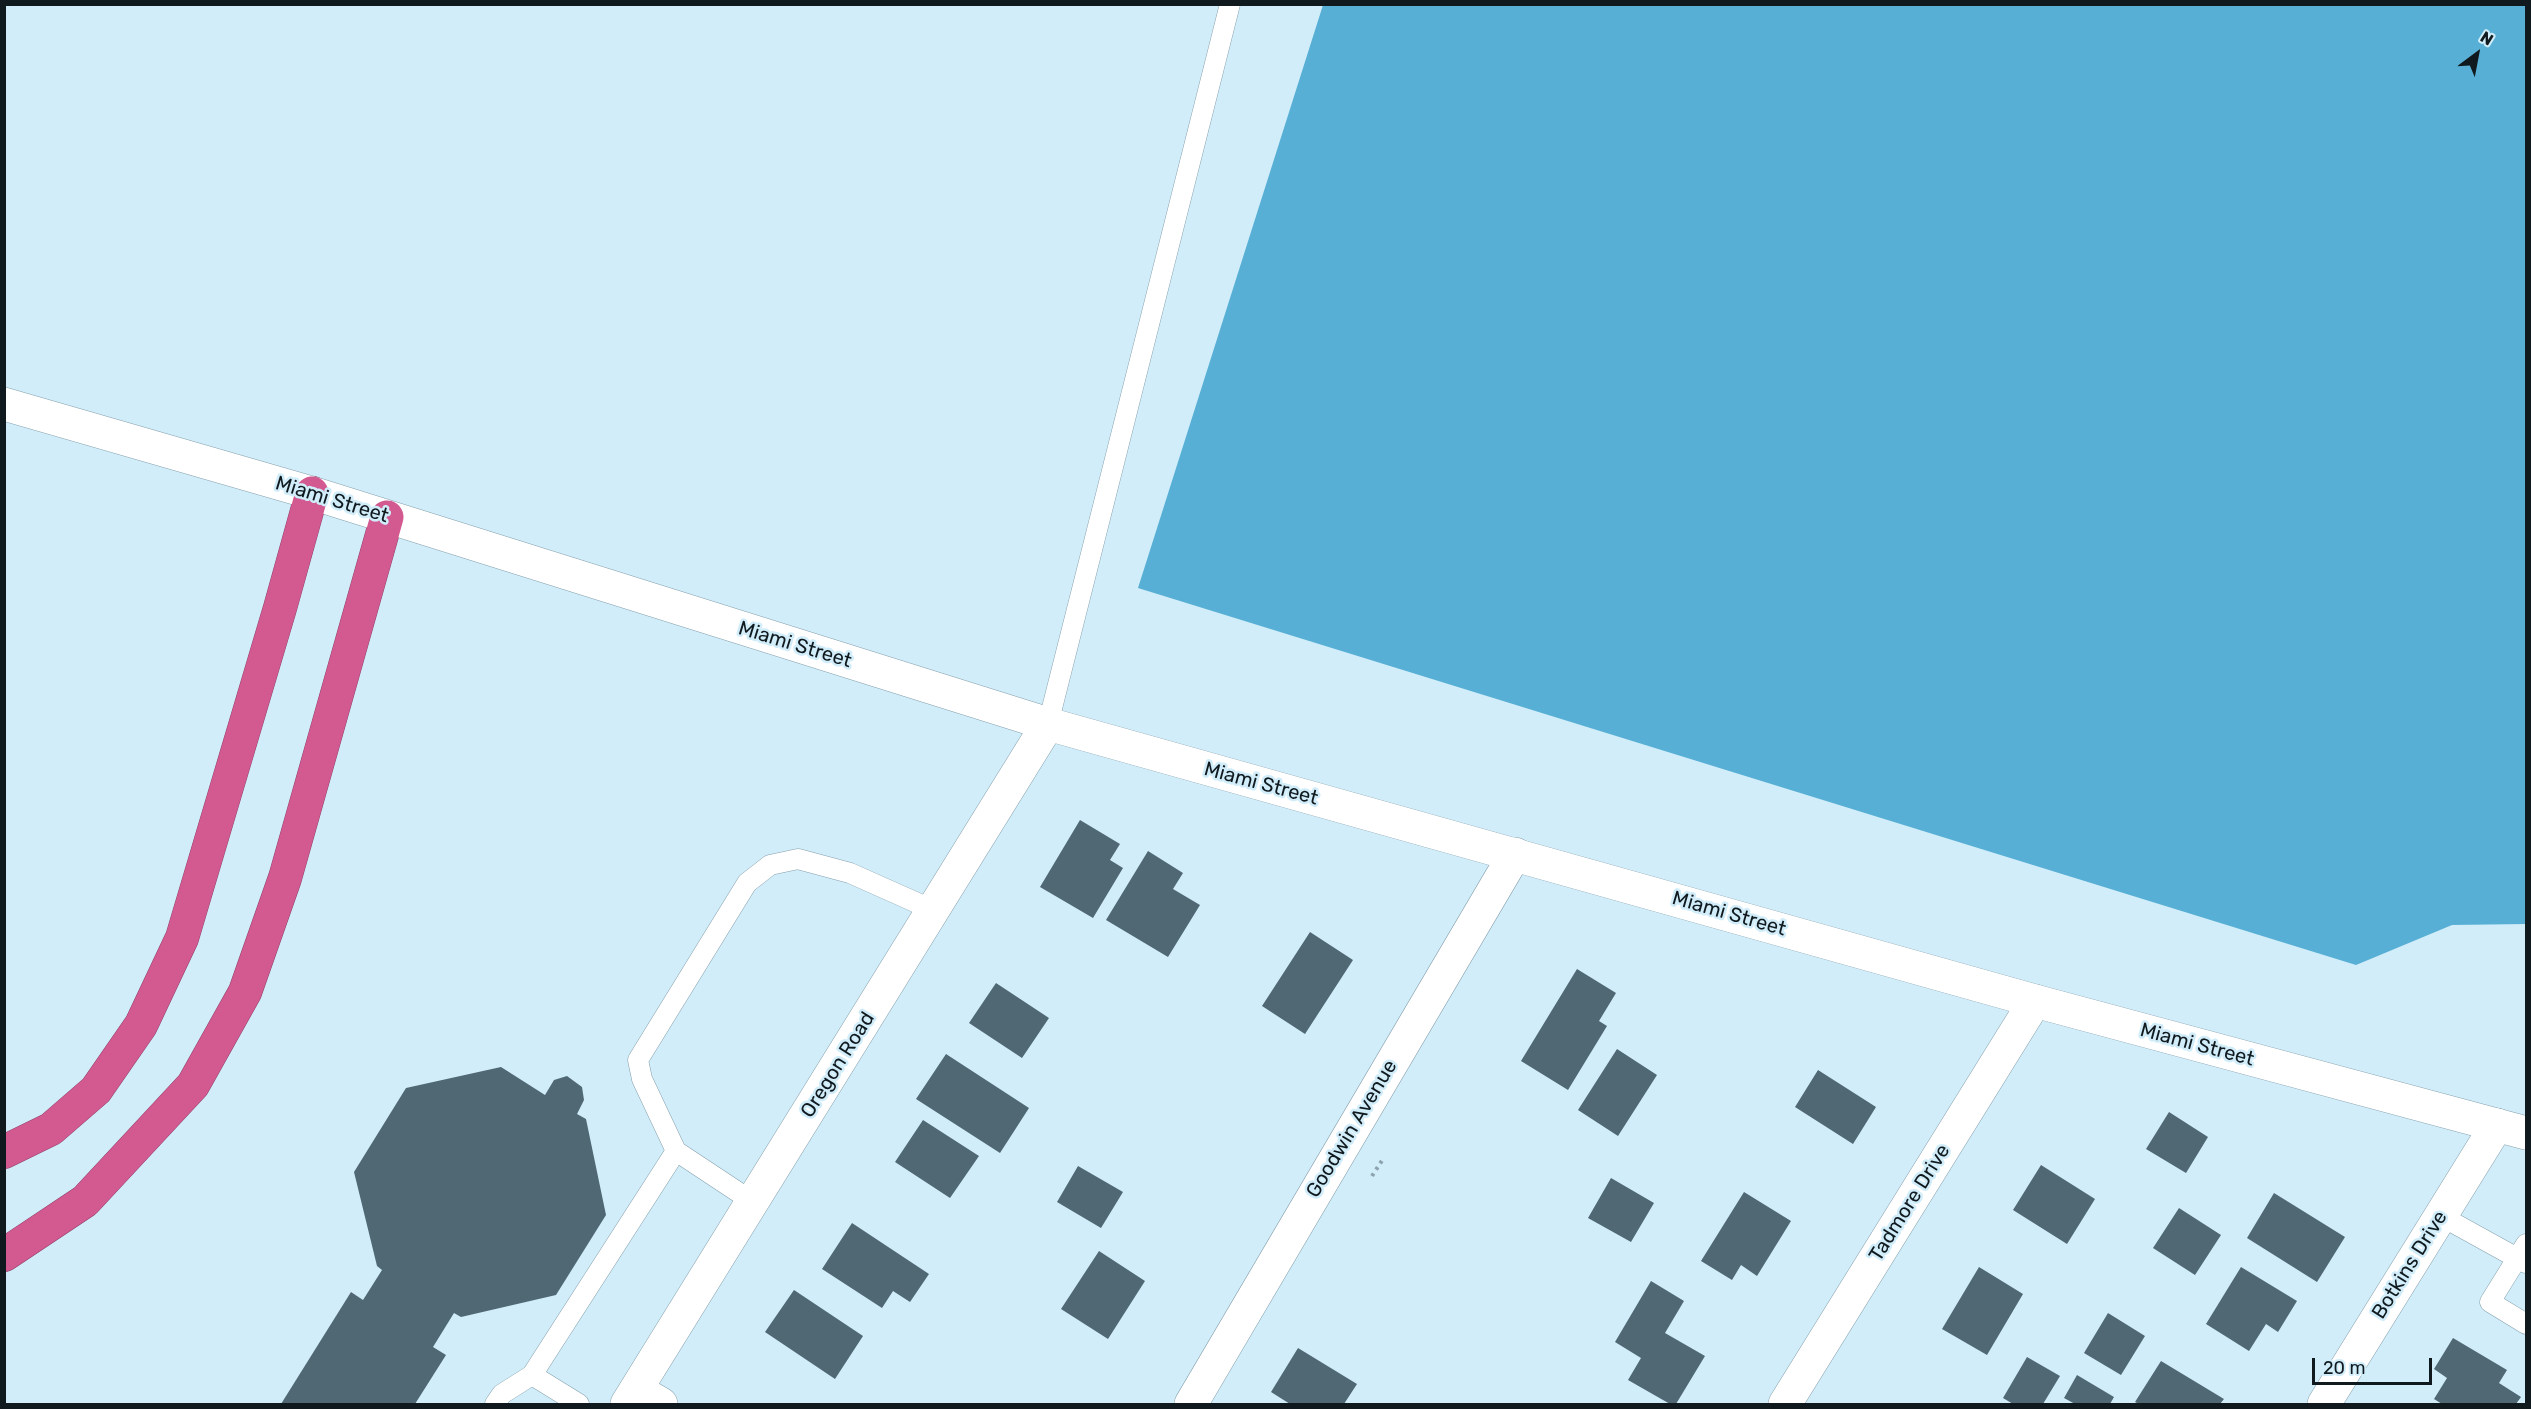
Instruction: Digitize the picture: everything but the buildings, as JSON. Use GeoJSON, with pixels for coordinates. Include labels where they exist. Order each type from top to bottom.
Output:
{"type":"FeatureCollection","features":[{"type":"Feature","properties":{"kind":"highway"},"geometry":{"type":"LineString","coordinates":[[4,1152],[51,1129],[96,1090],[141,1024],[182,938],[312,493]]}},
{"type":"Feature","properties":{"kind":"highway"},"geometry":{"type":"LineString","coordinates":[[4,1255],[85,1201],[186,1094],[245,992],[285,878],[387,517]]}},
{"type":"Feature","properties":{"kind":"main road","name":"Miami Street"},"geometry":{"type":"LineString","coordinates":[[4,404],[312,493],[1048,724],[2034,1001],[2512,1129]]}},
{"type":"Feature","properties":{"kind":"main road","name":"Oregon Road"},"geometry":{"type":"LineString","coordinates":[[642,1400],[753,1202],[1048,724]]}},
{"type":"Feature","properties":{"kind":"main road","name":"Goodwin Avenue"},"geometry":{"type":"LineString","coordinates":[[1191,1404],[1515,854]]}},
{"type":"Feature","properties":{"kind":"main road","name":"Tadmore Drive"},"geometry":{"type":"LineString","coordinates":[[1785,1404],[2034,1001]]}},
{"type":"Feature","properties":{"kind":"main road","name":"Botkins Drive"},"geometry":{"type":"LineString","coordinates":[[2324,1404],[2441,1216],[2512,1129]]}},
{"type":"Feature","properties":{"kind":"lane"},"geometry":{"type":"LineString","coordinates":[[1048,724],[1230,4]]}},
{"type":"Feature","properties":{"kind":"lane"},"geometry":{"type":"LineString","coordinates":[[753,1202],[676,1151],[642,1079],[638,1060],[747,883],[770,865],[798,859],[850,873],[933,910]]}},
{"type":"Feature","properties":{"kind":"lane"},"geometry":{"type":"LineString","coordinates":[[495,1404],[502,1394],[532,1375],[676,1151]]}},
{"type":"Feature","properties":{"kind":"lane"},"geometry":{"type":"LineString","coordinates":[[2441,1216],[2523,1255],[2490,1302],[2526,1324]]}},
{"type":"Feature","properties":{"kind":"lane"},"geometry":{"type":"LineString","coordinates":[[532,1375],[579,1404]]}},
{"type":"Feature","properties":{"kind":"water"},"geometry":{"type":"Polygon","coordinates":[[[1323,5],[2526,5],[2526,924],[2452,925],[2356,965],[1138,588],[1323,5]]]}}]}
